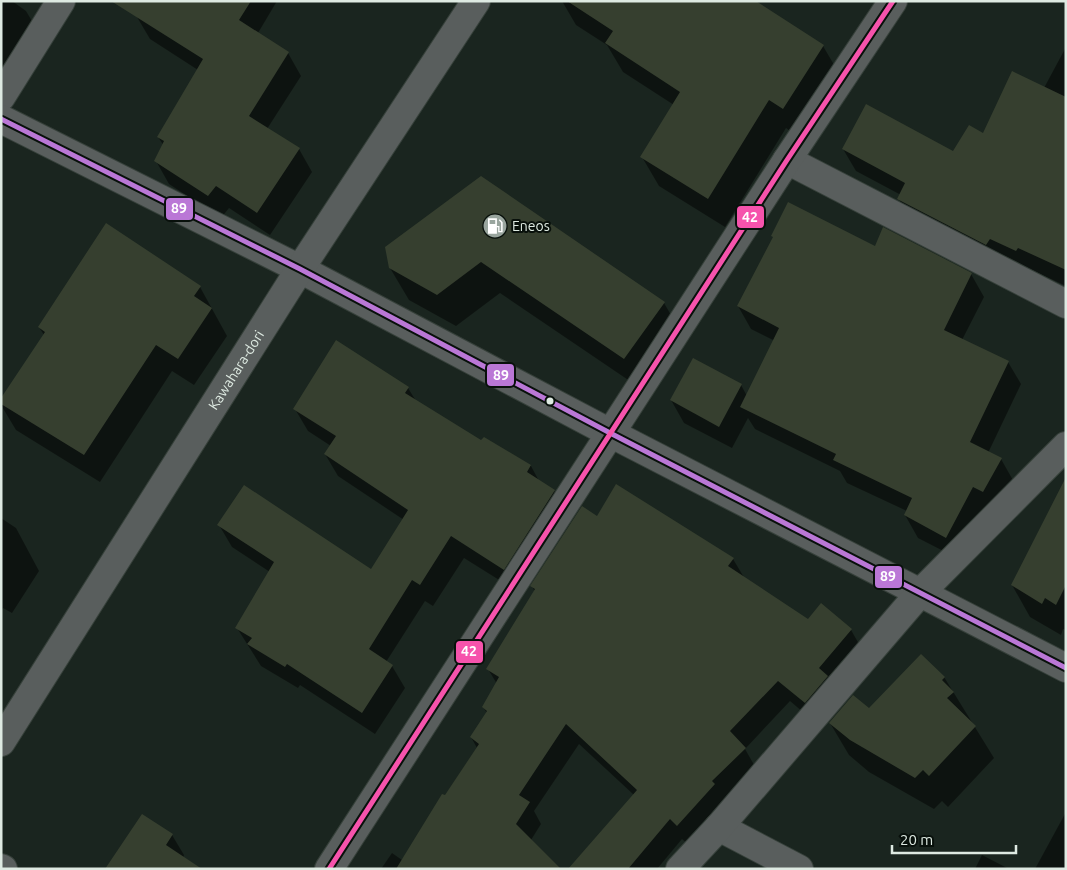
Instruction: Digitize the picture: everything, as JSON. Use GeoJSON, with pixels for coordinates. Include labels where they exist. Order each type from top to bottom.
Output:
{"type":"FeatureCollection","features":[{"type":"Feature","properties":{"kind":"street"},"geometry":{"type":"LineString","coordinates":[[1,97],[61,1]]}},
{"type":"Feature","properties":{"kind":"street","name":"Kawahara-dori"},"geometry":{"type":"LineString","coordinates":[[1,742],[300,269],[476,1]]}},
{"type":"Feature","properties":{"kind":"street"},"geometry":{"type":"LineString","coordinates":[[329,869],[612,434],[787,160],[893,1]]}},
{"type":"Feature","properties":{"kind":"street"},"geometry":{"type":"LineString","coordinates":[[1,119],[300,269],[919,594],[1066,668]]}},
{"type":"Feature","properties":{"kind":"street"},"geometry":{"type":"LineString","coordinates":[[787,160],[1066,304]]}},
{"type":"Feature","properties":{"kind":"street"},"geometry":{"type":"LineString","coordinates":[[680,869],[719,827],[919,594],[1066,446]]}},
{"type":"Feature","properties":{"kind":"street"},"geometry":{"type":"LineString","coordinates":[[719,827],[799,869]]}},
{"type":"Feature","properties":{"kind":"building"},"geometry":{"type":"Polygon","coordinates":[[[111,1],[251,1],[239,20],[289,52],[249,116],[300,148],[257,213],[216,186],[208,196],[154,161],[164,141],[157,137],[203,59],[111,1]]]}},
{"type":"Feature","properties":{"kind":"building"},"geometry":{"type":"Polygon","coordinates":[[[567,1],[756,1],[824,45],[783,109],[769,100],[708,199],[640,157],[680,92],[605,43],[613,31],[567,1]]]}},
{"type":"Feature","properties":{"kind":"building"},"geometry":{"type":"Polygon","coordinates":[[[1012,71],[1066,97],[1066,270],[1018,248],[1016,251],[990,239],[986,245],[897,199],[905,183],[842,149],[866,104],[953,151],[969,125],[983,133],[1012,71]]]}},
{"type":"Feature","properties":{"kind":"building"},"geometry":{"type":"Polygon","coordinates":[[[481,176],[665,302],[624,359],[481,262],[437,295],[389,268],[385,247],[481,176]]]}},
{"type":"Feature","properties":{"kind":"building"},"geometry":{"type":"Polygon","coordinates":[[[788,202],[875,246],[883,227],[972,273],[944,330],[1009,361],[970,442],[1002,458],[983,492],[973,487],[946,538],[904,515],[912,498],[833,460],[836,454],[740,407],[779,328],[737,306],[773,237],[771,236],[788,202]]]}},
{"type":"Feature","properties":{"kind":"building"},"geometry":{"type":"Polygon","coordinates":[[[106,223],[201,286],[194,296],[212,308],[178,359],[156,345],[84,455],[1,404],[1,398],[45,332],[38,327],[106,223]]]}},
{"type":"Feature","properties":{"kind":"building"},"geometry":{"type":"Polygon","coordinates":[[[336,340],[409,387],[405,393],[481,440],[484,437],[531,465],[527,472],[555,490],[504,570],[451,536],[420,585],[412,580],[369,649],[393,665],[362,713],[287,664],[285,667],[247,644],[252,638],[235,628],[274,562],[217,525],[244,485],[371,569],[408,510],[324,454],[336,436],[293,409],[336,340]]]}},
{"type":"Feature","properties":{"kind":"building"},"geometry":{"type":"Polygon","coordinates":[[[693,358],[742,384],[719,427],[670,400],[693,358]]]}},
{"type":"Feature","properties":{"kind":"building"},"geometry":{"type":"Polygon","coordinates":[[[1066,477],[1066,585],[1056,605],[1045,598],[1042,604],[1011,585],[1066,477]]]}},
{"type":"Feature","properties":{"kind":"building"},"geometry":{"type":"Polygon","coordinates":[[[616,484],[734,558],[728,566],[808,619],[821,603],[852,629],[819,668],[828,676],[805,703],[778,681],[730,731],[746,748],[712,781],[715,784],[677,826],[670,819],[628,869],[568,869],[637,790],[566,724],[519,795],[530,802],[516,824],[561,869],[396,869],[442,794],[445,795],[479,744],[470,737],[487,711],[482,707],[499,677],[486,669],[535,589],[530,586],[582,506],[597,516],[616,484]]]}},
{"type":"Feature","properties":{"kind":"building"},"geometry":{"type":"Polygon","coordinates":[[[921,654],[945,677],[942,680],[954,692],[947,698],[976,726],[929,776],[923,770],[915,778],[850,740],[829,723],[853,695],[869,708],[921,654]]]}},
{"type":"Feature","properties":{"kind":"building"},"geometry":{"type":"Polygon","coordinates":[[[142,814],[173,834],[166,845],[202,869],[105,869],[142,814]]]}},
{"type":"Feature","properties":{"kind":"transit line","name":"42"},"geometry":{"type":"LineString","coordinates":[[329,869],[787,160],[893,1]]}},
{"type":"Feature","properties":{"kind":"transit line","name":"89"},"geometry":{"type":"LineString","coordinates":[[1,119],[300,269],[612,434],[1066,668]]}},
{"type":"Feature","properties":{"kind":"place","name":"Eneos"},"geometry":{"type":"Point","coordinates":[495,226]}}]}
